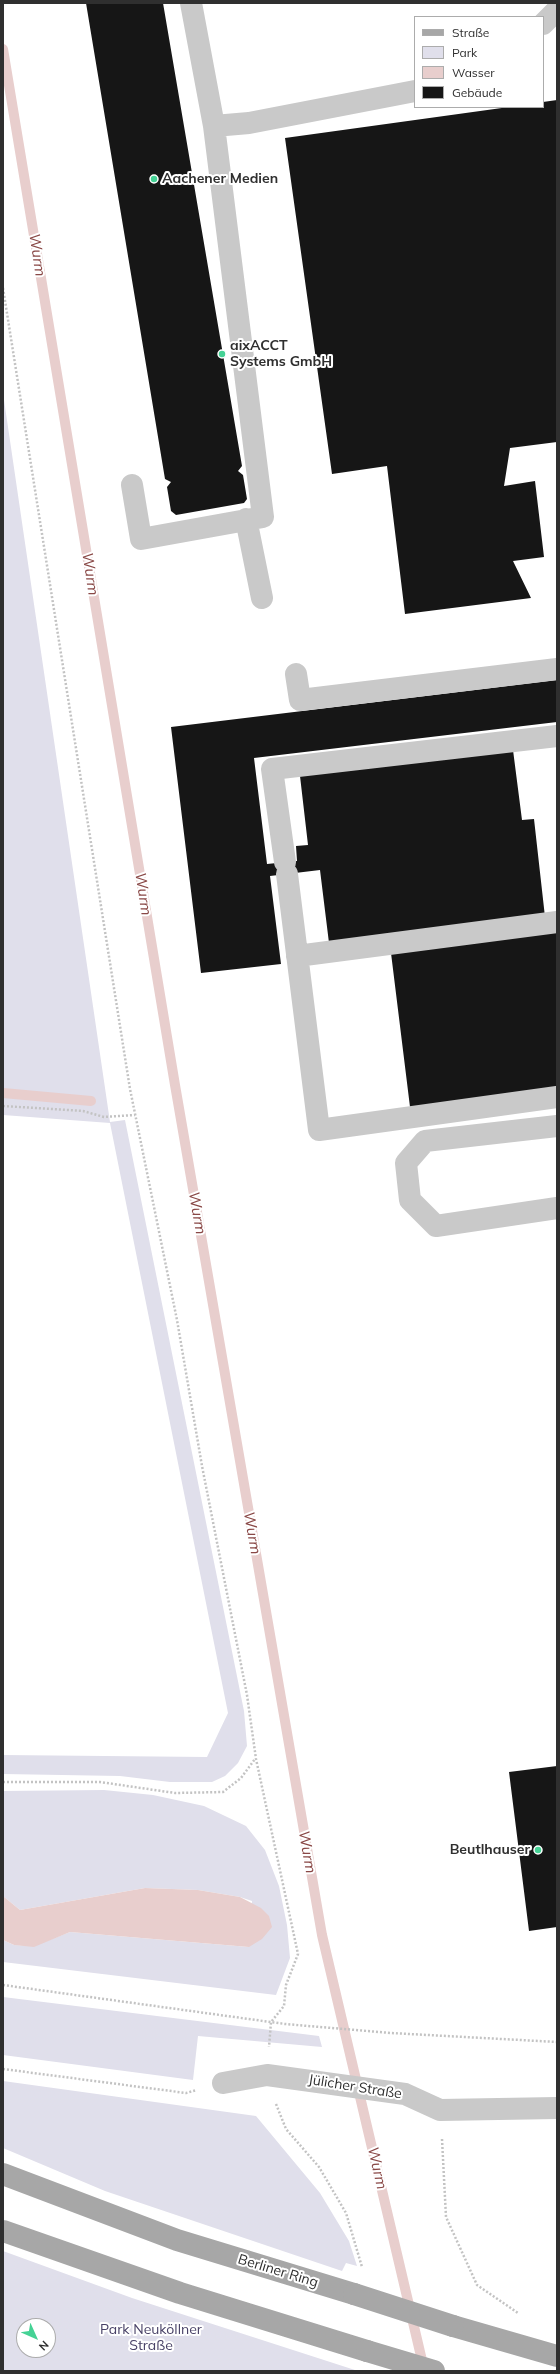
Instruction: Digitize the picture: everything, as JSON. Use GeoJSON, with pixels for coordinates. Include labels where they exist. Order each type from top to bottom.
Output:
{"type":"FeatureCollection","features":[{"type":"Feature","properties":{"kind":"main road","name":"Berliner Ring"},"geometry":{"type":"LineString","coordinates":[[3,2174],[177,2240],[453,2326],[557,2356]]}},
{"type":"Feature","properties":{"kind":"main road"},"geometry":{"type":"LineString","coordinates":[[3,2232],[180,2293],[434,2371]]}},
{"type":"Feature","properties":{"kind":"lane"},"geometry":{"type":"LineString","coordinates":[[132,485],[141,539],[263,517],[214,126],[191,3]]}},
{"type":"Feature","properties":{"kind":"lane"},"geometry":{"type":"LineString","coordinates":[[544,23],[557,10]]}},
{"type":"Feature","properties":{"kind":"lane"},"geometry":{"type":"LineString","coordinates":[[214,126],[249,123],[414,91]]}},
{"type":"Feature","properties":{"kind":"lane"},"geometry":{"type":"LineString","coordinates":[[246,519],[262,598]]}},
{"type":"Feature","properties":{"kind":"lane"},"geometry":{"type":"LineString","coordinates":[[296,674],[300,700],[557,669]]}},
{"type":"Feature","properties":{"kind":"lane"},"geometry":{"type":"LineString","coordinates":[[557,736],[272,769],[319,1130],[557,1097]]}},
{"type":"Feature","properties":{"kind":"lane"},"geometry":{"type":"LineString","coordinates":[[297,956],[557,922]]}},
{"type":"Feature","properties":{"kind":"lane"},"geometry":{"type":"LineString","coordinates":[[557,1126],[425,1141],[406,1163],[410,1200],[436,1226],[557,1208]]}},
{"type":"Feature","properties":{"kind":"lane","name":"Jülicher Straße"},"geometry":{"type":"LineString","coordinates":[[223,2083],[267,2075],[405,2094],[440,2110],[557,2108]]}},
{"type":"Feature","properties":{"kind":"path"},"geometry":{"type":"LineString","coordinates":[[3,288],[130,1089],[177,1320],[202,1466],[247,1696],[256,1759],[298,1954],[286,1985],[284,2006],[272,2022]]}},
{"type":"Feature","properties":{"kind":"path"},"geometry":{"type":"LineString","coordinates":[[3,1106],[83,1111],[104,1117],[135,1114]]}},
{"type":"Feature","properties":{"kind":"path"},"geometry":{"type":"LineString","coordinates":[[3,1782],[100,1782],[175,1793],[223,1792],[241,1778],[256,1759]]}},
{"type":"Feature","properties":{"kind":"path"},"geometry":{"type":"LineString","coordinates":[[3,1985],[285,2024],[391,2033],[557,2042]]}},
{"type":"Feature","properties":{"kind":"path"},"geometry":{"type":"LineString","coordinates":[[3,2069],[186,2093],[223,2083]]}},
{"type":"Feature","properties":{"kind":"path"},"geometry":{"type":"LineString","coordinates":[[267,2075],[286,2129],[319,2167],[346,2213],[363,2272]]}},
{"type":"Feature","properties":{"kind":"path"},"geometry":{"type":"LineString","coordinates":[[440,2110],[446,2217],[477,2285],[520,2314]]}},
{"type":"Feature","properties":{"kind":"green space"},"geometry":{"type":"Polygon","coordinates":[[[3,393],[110,1122],[125,1120],[244,1711],[247,1746],[238,1763],[225,1776],[212,1782],[170,1782],[120,1776],[3,1774],[3,1755],[207,1757],[228,1713],[110,1123],[3,1115],[3,393]]]}},
{"type":"Feature","properties":{"kind":"green space"},"geometry":{"type":"Polygon","coordinates":[[[104,1790],[153,1795],[204,1806],[246,1826],[265,1850],[279,1886],[287,1925],[290,1958],[276,1995],[3,1962],[3,1940],[14,1945],[34,1946],[70,1932],[249,1947],[252,1901],[240,1897],[198,1890],[145,1888],[20,1910],[3,1896],[3,1791],[104,1790]]]}},
{"type":"Feature","properties":{"kind":"green space"},"geometry":{"type":"Polygon","coordinates":[[[3,1997],[319,2036],[322,2047],[198,2036],[193,2080],[3,2055],[3,1997]]]}},
{"type":"Feature","properties":{"kind":"green space"},"geometry":{"type":"Polygon","coordinates":[[[3,2081],[256,2116],[320,2193],[349,2241],[357,2266],[346,2263],[342,2271],[105,2191],[3,2148],[3,2081]]]}},
{"type":"Feature","properties":{"kind":"green space","name":"Park Neuköllner Straße"},"geometry":{"type":"Polygon","coordinates":[[[3,2251],[132,2298],[358,2371],[3,2371],[3,2251]]]}},
{"type":"Feature","properties":{"kind":"water"},"geometry":{"type":"Polygon","coordinates":[[[145,1888],[198,1890],[240,1897],[261,1908],[269,1916],[272,1927],[262,1939],[249,1947],[70,1932],[34,1947],[14,1945],[3,1940],[3,1896],[20,1910],[145,1888]]]}},
{"type":"Feature","properties":{"kind":"building","name":"Aachener Medien"},"geometry":{"type":"Polygon","coordinates":[[[86,3],[163,3],[242,466],[238,471],[243,475],[247,499],[244,503],[176,515],[171,511],[167,487],[171,482],[165,479],[86,3]]]}},
{"type":"Feature","properties":{"kind":"building"},"geometry":{"type":"Polygon","coordinates":[[[557,100],[557,442],[510,448],[504,486],[535,481],[544,557],[513,561],[531,598],[405,614],[387,466],[332,474],[285,138],[502,108],[544,108],[544,102],[557,100]]]}},
{"type":"Feature","properties":{"kind":"building"},"geometry":{"type":"Polygon","coordinates":[[[557,680],[557,722],[254,758],[267,864],[297,861],[296,846],[308,845],[300,776],[513,750],[522,820],[534,819],[545,917],[329,943],[320,870],[270,876],[281,964],[201,973],[171,727],[557,680]]]}},
{"type":"Feature","properties":{"kind":"building"},"geometry":{"type":"Polygon","coordinates":[[[557,932],[557,1088],[410,1107],[391,953],[557,932]]]}},
{"type":"Feature","properties":{"kind":"building","name":"Beutlhauser"},"geometry":{"type":"Polygon","coordinates":[[[557,1766],[557,1927],[529,1931],[509,1772],[557,1766]]]}},
{"type":"Feature","properties":{"kind":"waterway","name":"Wurm"},"geometry":{"type":"LineString","coordinates":[[3,49],[175,1085],[322,1935],[424,2369]]}},
{"type":"Feature","properties":{"kind":"waterway"},"geometry":{"type":"LineString","coordinates":[[3,1093],[91,1101]]}},
{"type":"Feature","properties":{"kind":"place","name":"Aachener Medien"},"geometry":{"type":"Point","coordinates":[154,179]}},
{"type":"Feature","properties":{"kind":"place","name":"aixACCT Systems GmbH"},"geometry":{"type":"Point","coordinates":[222,354]}},
{"type":"Feature","properties":{"kind":"place","name":"Beutlhauser"},"geometry":{"type":"Point","coordinates":[538,1850]}}]}
